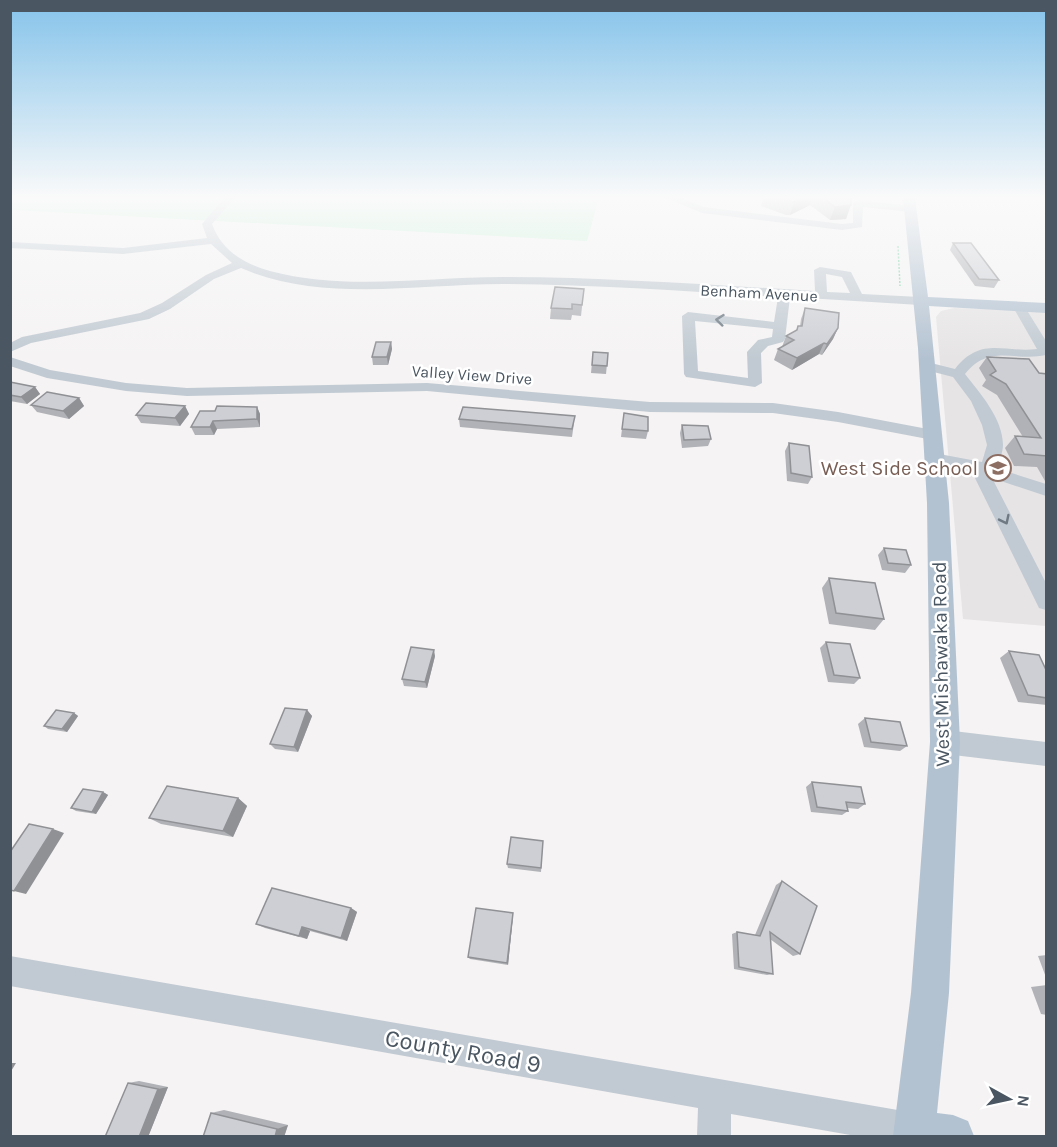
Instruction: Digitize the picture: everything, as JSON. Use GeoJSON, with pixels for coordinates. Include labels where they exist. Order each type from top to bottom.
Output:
{"type":"FeatureCollection","features":[{"type":"Feature","properties":{"kind":"main road","name":"West Mishawaka Road"},"geometry":{"type":"LineString","coordinates":[[915,252],[934,447],[945,742],[930,993],[927,1134]]}},
{"type":"Feature","properties":{"kind":"main road","name":"Benham Avenue"},"geometry":{"type":"LineString","coordinates":[[920,301],[1047,308]]}},
{"type":"Feature","properties":{"kind":"street","name":"Benham Avenue"},"geometry":{"type":"LineString","coordinates":[[223,252],[240,264],[284,278],[333,284],[529,281],[920,301]]}},
{"type":"Feature","properties":{"kind":"street"},"geometry":{"type":"LineString","coordinates":[[821,296],[818,259],[829,259]]}},
{"type":"Feature","properties":{"kind":"street"},"geometry":{"type":"LineString","coordinates":[[10,348],[27,340],[144,316],[166,306],[210,277],[240,264]]}},
{"type":"Feature","properties":{"kind":"street"},"geometry":{"type":"LineString","coordinates":[[820,270],[847,274],[858,298]]}},
{"type":"Feature","properties":{"kind":"street"},"geometry":{"type":"LineString","coordinates":[[778,326],[688,316],[691,374],[755,383],[754,352],[763,344],[778,339],[778,326],[784,309],[784,294]]}},
{"type":"Feature","properties":{"kind":"street"},"geometry":{"type":"LineString","coordinates":[[958,374],[973,357],[986,350],[1044,352],[1045,350],[1019,306]]}},
{"type":"Feature","properties":{"kind":"street","name":"Valley View Drive"},"geometry":{"type":"LineString","coordinates":[[10,360],[47,374],[126,387],[187,392],[427,387],[650,406],[773,408],[838,417],[934,447],[978,468],[1047,490]]}},
{"type":"Feature","properties":{"kind":"street"},"geometry":{"type":"LineString","coordinates":[[927,366],[958,374],[978,400],[990,425],[995,445],[989,466],[978,468],[1047,602]]}},
{"type":"Feature","properties":{"kind":"street"},"geometry":{"type":"LineString","coordinates":[[945,742],[1047,754]]}},
{"type":"Feature","properties":{"kind":"street","name":"County Road 9"},"geometry":{"type":"LineString","coordinates":[[10,971],[927,1134]]}},
{"type":"Feature","properties":{"kind":"street"},"geometry":{"type":"LineString","coordinates":[[714,1137],[715,1096]]}},
{"type":"Feature","properties":{"kind":"shaded area","name":"West Side School"},"geometry":{"type":"Polygon","coordinates":[[[954,308],[1046,311],[1046,626],[963,619],[936,317],[941,311],[954,308]]]}},
{"type":"Feature","properties":{"kind":"building"},"geometry":{"type":"Polygon","coordinates":[[[959,252],[977,252],[999,280],[979,279],[959,252]]]}},
{"type":"Feature","properties":{"kind":"building"},"geometry":{"type":"Polygon","coordinates":[[[555,287],[584,289],[582,305],[572,304],[572,309],[551,308],[555,287]]]}},
{"type":"Feature","properties":{"kind":"building"},"geometry":{"type":"Polygon","coordinates":[[[805,308],[839,313],[838,328],[827,344],[824,343],[797,358],[778,349],[794,340],[786,336],[797,330],[798,326],[802,326],[805,308]]]}},
{"type":"Feature","properties":{"kind":"building"},"geometry":{"type":"Polygon","coordinates":[[[376,342],[391,342],[387,357],[372,357],[376,342]]]}},
{"type":"Feature","properties":{"kind":"building"},"geometry":{"type":"Polygon","coordinates":[[[593,352],[608,353],[607,366],[592,365],[593,352]]]}},
{"type":"Feature","properties":{"kind":"building"},"geometry":{"type":"Polygon","coordinates":[[[987,357],[1029,359],[1039,373],[1047,374],[1047,456],[1024,454],[1015,436],[1041,438],[1006,384],[990,375],[996,371],[987,357]]]}},
{"type":"Feature","properties":{"kind":"building"},"geometry":{"type":"Polygon","coordinates":[[[10,382],[35,387],[21,397],[10,395],[10,382]]]}},
{"type":"Feature","properties":{"kind":"building"},"geometry":{"type":"Polygon","coordinates":[[[47,392],[79,398],[63,411],[31,405],[47,392]]]}},
{"type":"Feature","properties":{"kind":"building"},"geometry":{"type":"Polygon","coordinates":[[[146,403],[185,406],[175,418],[136,415],[146,403]]]}},
{"type":"Feature","properties":{"kind":"building"},"geometry":{"type":"Polygon","coordinates":[[[217,406],[257,407],[257,419],[213,421],[210,427],[191,427],[200,411],[215,411],[217,406]]]}},
{"type":"Feature","properties":{"kind":"building"},"geometry":{"type":"Polygon","coordinates":[[[463,407],[575,416],[572,429],[459,419],[463,407]]]}},
{"type":"Feature","properties":{"kind":"building"},"geometry":{"type":"Polygon","coordinates":[[[624,413],[648,417],[648,431],[622,429],[624,413]]]}},
{"type":"Feature","properties":{"kind":"building"},"geometry":{"type":"Polygon","coordinates":[[[682,425],[708,426],[711,439],[684,440],[682,425]]]}},
{"type":"Feature","properties":{"kind":"building"},"geometry":{"type":"Polygon","coordinates":[[[789,443],[809,446],[812,477],[791,473],[789,443]]]}},
{"type":"Feature","properties":{"kind":"building"},"geometry":{"type":"Polygon","coordinates":[[[884,548],[906,550],[911,565],[888,563],[884,548]]]}},
{"type":"Feature","properties":{"kind":"building"},"geometry":{"type":"Polygon","coordinates":[[[829,578],[875,583],[884,619],[836,613],[829,578]]]}},
{"type":"Feature","properties":{"kind":"building"},"geometry":{"type":"Polygon","coordinates":[[[826,642],[850,644],[860,678],[834,675],[826,642]]]}},
{"type":"Feature","properties":{"kind":"building"},"geometry":{"type":"Polygon","coordinates":[[[411,647],[434,650],[425,682],[402,679],[411,647]]]}},
{"type":"Feature","properties":{"kind":"building"},"geometry":{"type":"Polygon","coordinates":[[[1009,651],[1039,655],[1047,672],[1047,698],[1028,695],[1009,651]]]}},
{"type":"Feature","properties":{"kind":"building"},"geometry":{"type":"Polygon","coordinates":[[[285,708],[307,710],[294,747],[270,744],[285,708]]]}},
{"type":"Feature","properties":{"kind":"building"},"geometry":{"type":"Polygon","coordinates":[[[56,710],[74,713],[62,729],[44,726],[56,710]]]}},
{"type":"Feature","properties":{"kind":"building"},"geometry":{"type":"Polygon","coordinates":[[[865,718],[900,722],[907,746],[871,742],[865,718]]]}},
{"type":"Feature","properties":{"kind":"building"},"geometry":{"type":"Polygon","coordinates":[[[812,782],[861,787],[865,804],[846,802],[848,811],[817,807],[812,782]]]}},
{"type":"Feature","properties":{"kind":"building"},"geometry":{"type":"Polygon","coordinates":[[[167,786],[238,798],[223,831],[149,818],[167,786]]]}},
{"type":"Feature","properties":{"kind":"building"},"geometry":{"type":"Polygon","coordinates":[[[83,789],[103,792],[92,812],[71,808],[83,789]]]}},
{"type":"Feature","properties":{"kind":"building"},"geometry":{"type":"Polygon","coordinates":[[[29,824],[53,829],[14,891],[10,890],[10,852],[29,824]]]}},
{"type":"Feature","properties":{"kind":"building"},"geometry":{"type":"Polygon","coordinates":[[[511,837],[543,841],[541,868],[507,864],[511,837]]]}},
{"type":"Feature","properties":{"kind":"building"},"geometry":{"type":"Polygon","coordinates":[[[782,881],[817,906],[800,954],[770,932],[773,974],[739,967],[737,932],[760,936],[782,881]]]}},
{"type":"Feature","properties":{"kind":"building"},"geometry":{"type":"Polygon","coordinates":[[[272,888],[351,908],[341,938],[302,927],[299,936],[256,924],[272,888]]]}},
{"type":"Feature","properties":{"kind":"building"},"geometry":{"type":"Polygon","coordinates":[[[476,908],[513,913],[507,963],[468,957],[476,908]]]}},
{"type":"Feature","properties":{"kind":"building"},"geometry":{"type":"Polygon","coordinates":[[[128,1083],[158,1089],[139,1137],[105,1137],[128,1083]]]}},
{"type":"Feature","properties":{"kind":"building"},"geometry":{"type":"Polygon","coordinates":[[[211,1113],[277,1129],[275,1137],[203,1137],[211,1113]]]}},
{"type":"Feature","properties":{"kind":"place","name":"West Side School"},"geometry":{"type":"Point","coordinates":[998,468]}}]}
